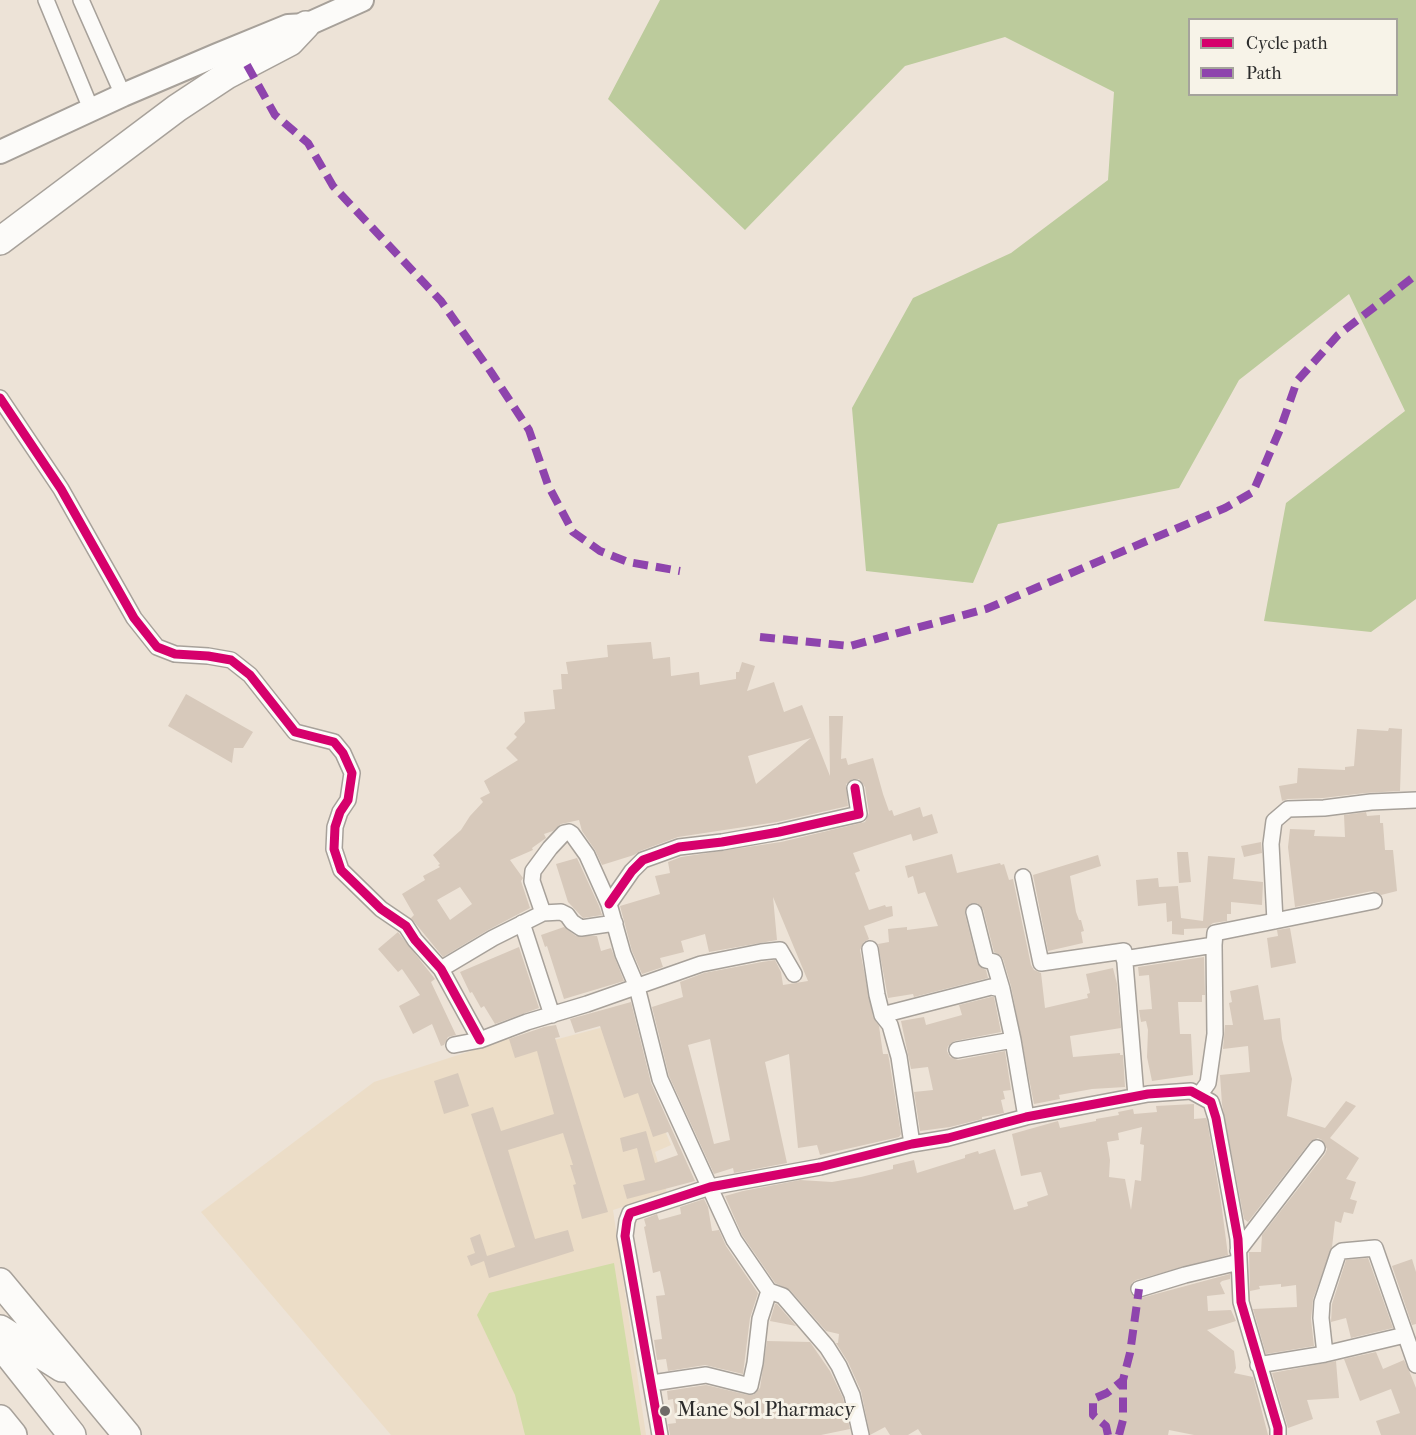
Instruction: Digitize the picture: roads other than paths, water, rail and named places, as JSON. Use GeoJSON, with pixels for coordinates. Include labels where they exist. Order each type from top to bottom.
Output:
{"type":"FeatureCollection","features":[{"type":"Feature","properties":{"kind":"highway"},"geometry":{"type":"LineString","coordinates":[[0,241],[177,108],[227,75],[290,42],[306,25]]}},
{"type":"Feature","properties":{"kind":"highway"},"geometry":{"type":"LineString","coordinates":[[0,1282],[127,1435]]}},
{"type":"Feature","properties":{"kind":"highway"},"geometry":{"type":"LineString","coordinates":[[0,1329],[81,1380]]}},
{"type":"Feature","properties":{"kind":"highway"},"geometry":{"type":"LineString","coordinates":[[0,1344],[72,1435]]}},
{"type":"Feature","properties":{"kind":"highway"},"geometry":{"type":"LineString","coordinates":[[0,1419],[13,1435]]}},
{"type":"Feature","properties":{"kind":"main road"},"geometry":{"type":"LineString","coordinates":[[0,152],[123,95],[288,26],[306,25],[362,0]]}},
{"type":"Feature","properties":{"kind":"street"},"geometry":{"type":"LineString","coordinates":[[46,0],[91,109]]}},
{"type":"Feature","properties":{"kind":"street"},"geometry":{"type":"LineString","coordinates":[[81,0],[123,95]]}},
{"type":"Feature","properties":{"kind":"street"},"geometry":{"type":"LineString","coordinates":[[0,398],[61,489],[134,618],[157,647],[175,654],[231,660],[250,675],[295,732],[334,742],[343,753],[352,773],[348,800],[340,812],[335,827],[334,849],[341,870],[381,909],[406,926],[415,940],[441,969],[480,1040]]}},
{"type":"Feature","properties":{"kind":"street"},"geometry":{"type":"LineString","coordinates":[[609,904],[642,860],[679,847],[779,832],[858,814],[855,788]]}},
{"type":"Feature","properties":{"kind":"street"},"geometry":{"type":"LineString","coordinates":[[1275,921],[1271,844],[1274,821],[1288,809],[1416,800]]}},
{"type":"Feature","properties":{"kind":"street"},"geometry":{"type":"LineString","coordinates":[[543,913],[532,881],[533,871],[550,848],[564,833],[569,832],[587,855],[609,904],[623,954],[637,987],[660,1079],[734,1239],[769,1291],[783,1296],[827,1347],[839,1366],[852,1395],[861,1435]]}},
{"type":"Feature","properties":{"kind":"street"},"geometry":{"type":"LineString","coordinates":[[1023,877],[1041,963],[1124,951],[1136,1096]]}},
{"type":"Feature","properties":{"kind":"street"},"geometry":{"type":"LineString","coordinates":[[1200,1094],[1208,1083],[1215,1034],[1215,933],[1374,901]]}},
{"type":"Feature","properties":{"kind":"street"},"geometry":{"type":"LineString","coordinates":[[441,969],[543,913],[561,912],[581,928],[615,923]]}},
{"type":"Feature","properties":{"kind":"street"},"geometry":{"type":"LineString","coordinates":[[974,912],[986,960],[994,962],[1002,989],[1026,1116]]}},
{"type":"Feature","properties":{"kind":"street"},"geometry":{"type":"LineString","coordinates":[[522,923],[552,1015]]}},
{"type":"Feature","properties":{"kind":"street"},"geometry":{"type":"LineString","coordinates":[[1124,959],[1214,945]]}},
{"type":"Feature","properties":{"kind":"street"},"geometry":{"type":"LineString","coordinates":[[870,949],[882,1015],[890,1024],[898,1057],[912,1144]]}},
{"type":"Feature","properties":{"kind":"street"},"geometry":{"type":"LineString","coordinates":[[454,1045],[480,1040],[701,964],[780,950],[794,974]]}},
{"type":"Feature","properties":{"kind":"street"},"geometry":{"type":"LineString","coordinates":[[882,1015],[991,987],[1002,989]]}},
{"type":"Feature","properties":{"kind":"street"},"geometry":{"type":"LineString","coordinates":[[957,1050],[1013,1040]]}},
{"type":"Feature","properties":{"kind":"street"},"geometry":{"type":"LineString","coordinates":[[660,1435],[625,1236],[630,1214],[710,1187],[820,1167],[912,1144],[948,1138],[1026,1116],[1136,1096],[1191,1091],[1211,1102],[1216,1118],[1239,1256],[1242,1302],[1258,1365],[1278,1428],[1278,1435]]}},
{"type":"Feature","properties":{"kind":"street"},"geometry":{"type":"LineString","coordinates":[[1139,1289],[1239,1256],[1317,1148]]}},
{"type":"Feature","properties":{"kind":"street"},"geometry":{"type":"LineString","coordinates":[[1325,1354],[1321,1318],[1322,1302],[1338,1254],[1342,1251],[1377,1249],[1386,1283],[1416,1365]]}},
{"type":"Feature","properties":{"kind":"street"},"geometry":{"type":"LineString","coordinates":[[652,1383],[706,1375],[750,1386],[760,1319],[769,1291]]}},
{"type":"Feature","properties":{"kind":"street"},"geometry":{"type":"LineString","coordinates":[[1258,1365],[1325,1354],[1405,1335]]}},
{"type":"Feature","properties":{"kind":"place","name":"Mane Sol Pharmacy"},"geometry":{"type":"Point","coordinates":[665,1411]}}]}
